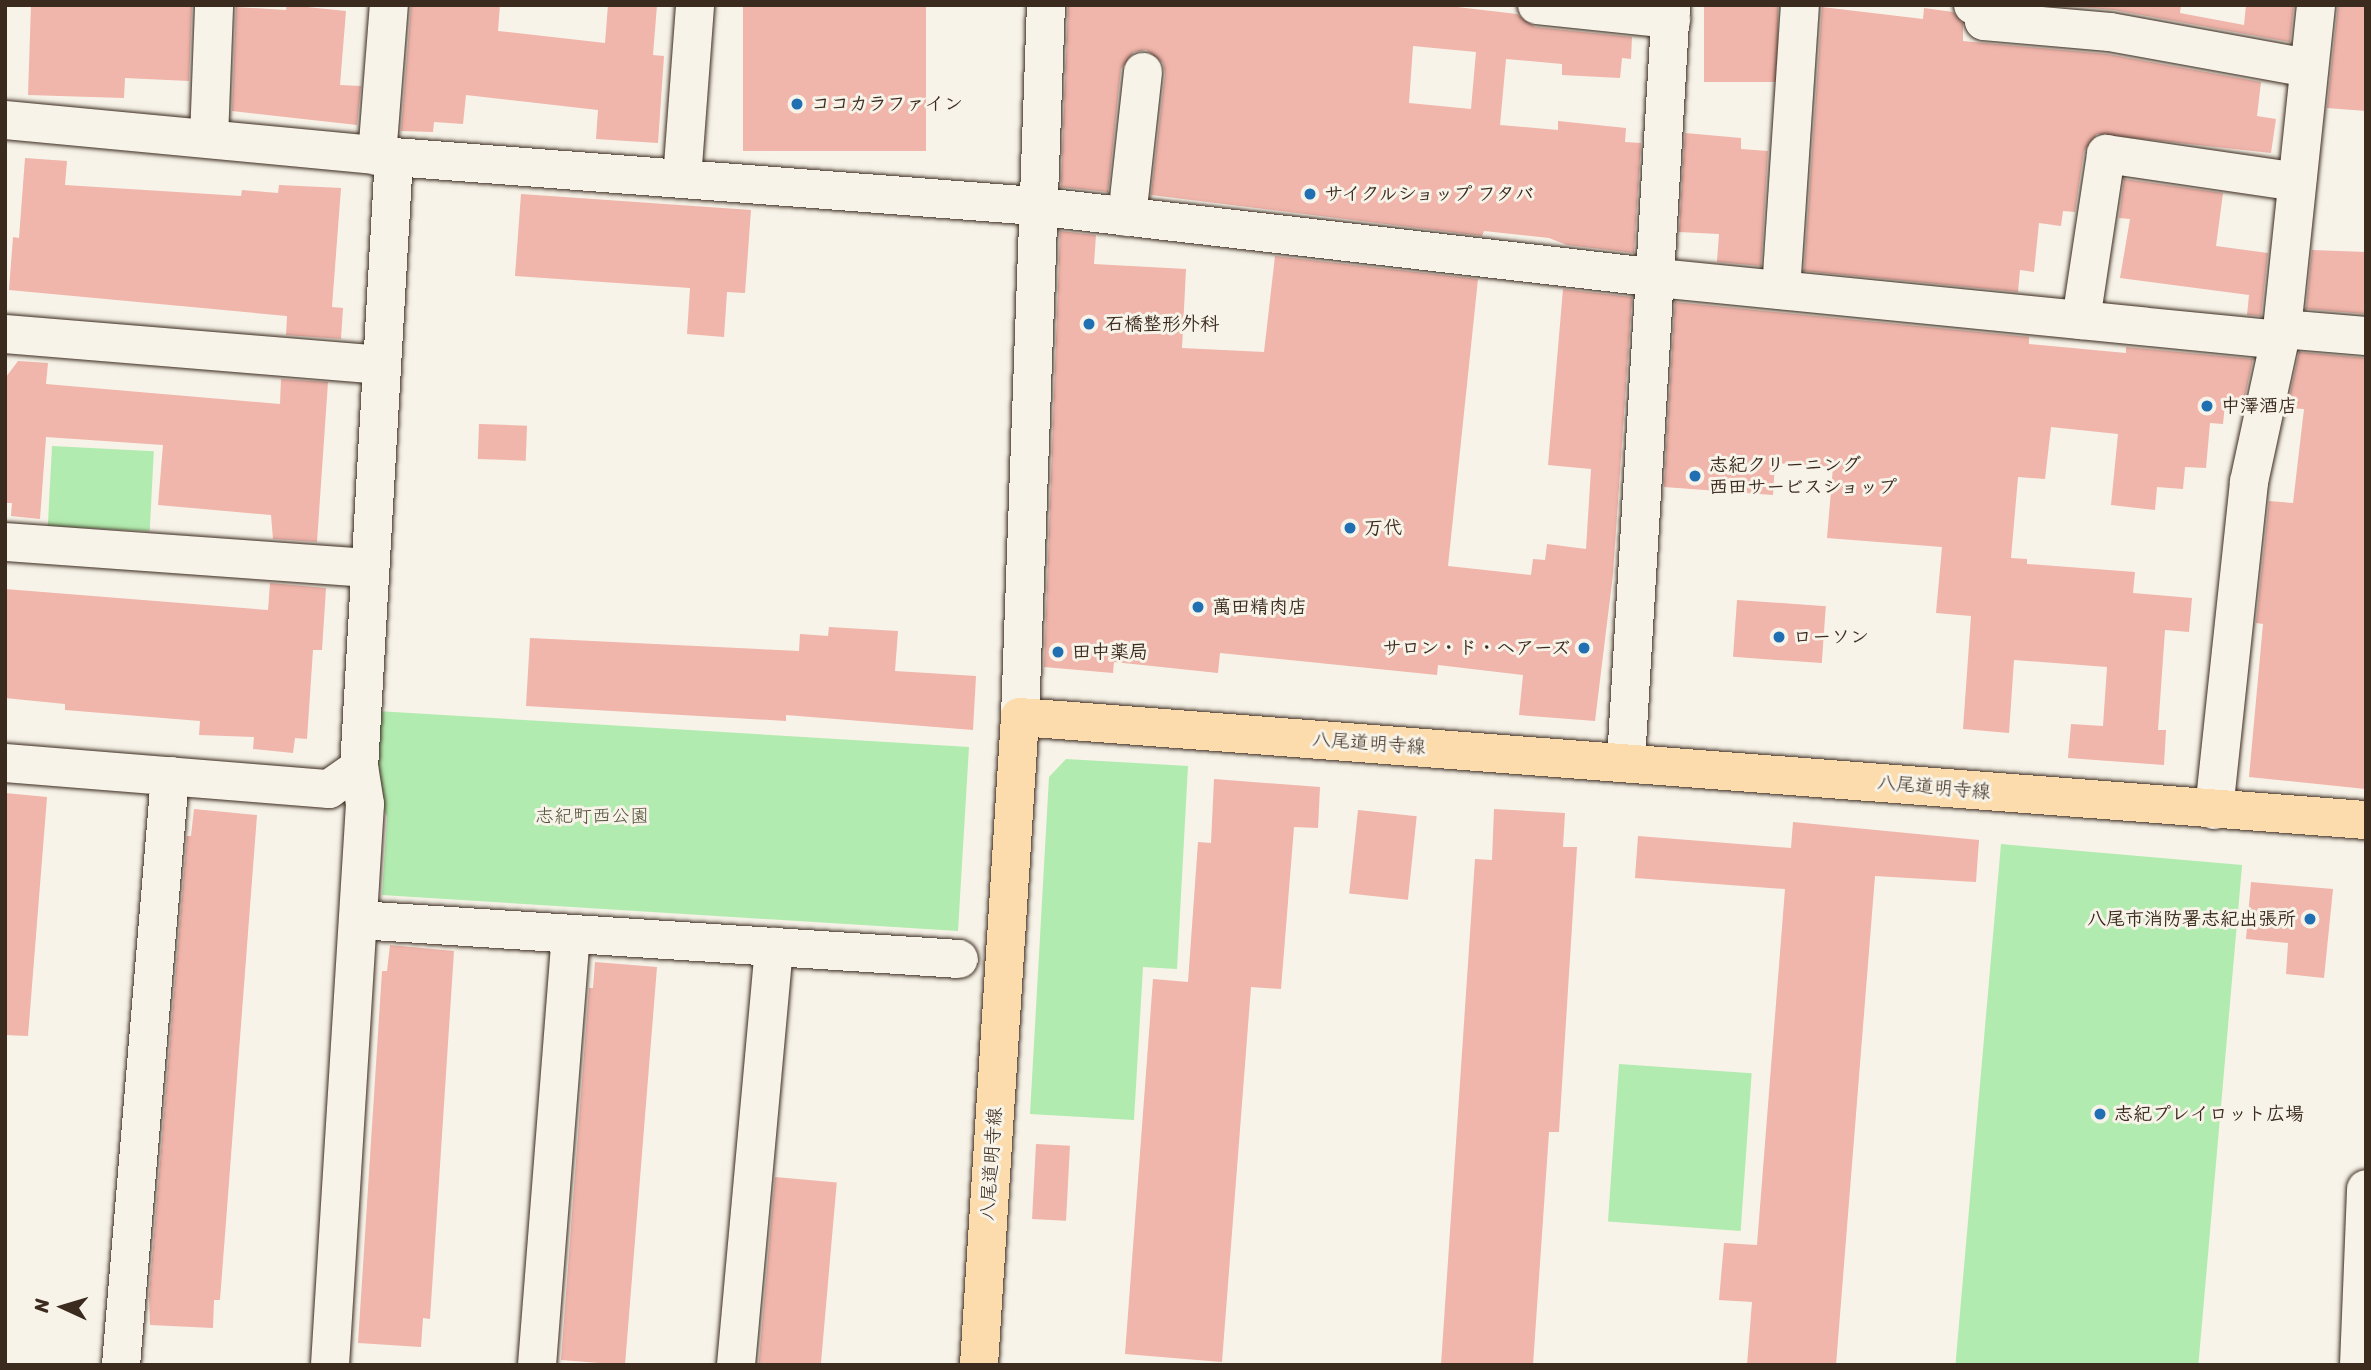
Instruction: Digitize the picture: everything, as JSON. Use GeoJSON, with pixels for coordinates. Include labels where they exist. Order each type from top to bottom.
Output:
{"type":"FeatureCollection","features":[{"type":"Feature","properties":{"kind":"main road","name":"八尾道明寺線"},"geometry":{"type":"LineString","coordinates":[[979,1365],[1020,717],[1626,761],[2214,810],[2366,820]]}},
{"type":"Feature","properties":{"kind":"street"},"geometry":{"type":"LineString","coordinates":[[209,138],[214,5]]}},
{"type":"Feature","properties":{"kind":"street"},"geometry":{"type":"LineString","coordinates":[[330,1365],[365,804],[359,768],[382,365],[389,5]]}},
{"type":"Feature","properties":{"kind":"street"},"geometry":{"type":"LineString","coordinates":[[682,179],[695,5]]}},
{"type":"Feature","properties":{"kind":"street"},"geometry":{"type":"LineString","coordinates":[[1020,717],[1035,206],[1046,5]]}},
{"type":"Feature","properties":{"kind":"street"},"geometry":{"type":"LineString","coordinates":[[1537,5],[1671,12],[1658,278],[1626,761]]}},
{"type":"Feature","properties":{"kind":"street"},"geometry":{"type":"LineString","coordinates":[[1781,290],[1800,5]]}},
{"type":"Feature","properties":{"kind":"street"},"geometry":{"type":"LineString","coordinates":[[1973,5],[1986,6],[1984,21],[2113,18],[2309,68]]}},
{"type":"Feature","properties":{"kind":"street"},"geometry":{"type":"LineString","coordinates":[[2214,810],[2249,482],[2281,335],[2316,5]]}},
{"type":"Feature","properties":{"kind":"street"},"geometry":{"type":"LineString","coordinates":[[1127,217],[1143,72]]}},
{"type":"Feature","properties":{"kind":"street"},"geometry":{"type":"LineString","coordinates":[[5,120],[385,156],[1035,206],[1658,278],[2081,320],[2281,335],[2366,336]]}},
{"type":"Feature","properties":{"kind":"street"},"geometry":{"type":"LineString","coordinates":[[2081,320],[2106,154],[2297,183]]}},
{"type":"Feature","properties":{"kind":"street"},"geometry":{"type":"LineString","coordinates":[[5,334],[382,365]]}},
{"type":"Feature","properties":{"kind":"street"},"geometry":{"type":"LineString","coordinates":[[5,542],[370,568]]}},
{"type":"Feature","properties":{"kind":"street"},"geometry":{"type":"LineString","coordinates":[[5,763],[329,789],[359,768]]}},
{"type":"Feature","properties":{"kind":"street"},"geometry":{"type":"LineString","coordinates":[[121,1365],[170,776]]}},
{"type":"Feature","properties":{"kind":"street"},"geometry":{"type":"LineString","coordinates":[[358,920],[959,959]]}},
{"type":"Feature","properties":{"kind":"street"},"geometry":{"type":"LineString","coordinates":[[537,1365],[571,934]]}},
{"type":"Feature","properties":{"kind":"street"},"geometry":{"type":"LineString","coordinates":[[736,1365],[774,947]]}},
{"type":"Feature","properties":{"kind":"street"},"geometry":{"type":"LineString","coordinates":[[2359,1365],[2366,1189]]}},
{"type":"Feature","properties":{"kind":"green space"},"geometry":{"type":"Polygon","coordinates":[[[52,446],[154,451],[150,531],[48,526],[52,446]]]}},
{"type":"Feature","properties":{"kind":"green space","name":"志紀町西公園"},"geometry":{"type":"Polygon","coordinates":[[[377,711],[969,747],[958,931],[382,895],[387,817],[373,779],[377,711]]]}},
{"type":"Feature","properties":{"kind":"green space"},"geometry":{"type":"Polygon","coordinates":[[[1066,759],[1188,766],[1177,969],[1143,967],[1134,1120],[1030,1114],[1049,777],[1066,759]]]}},
{"type":"Feature","properties":{"kind":"green space","name":"志紀プレイロット広場"},"geometry":{"type":"Polygon","coordinates":[[[2001,844],[2242,865],[2198,1365],[1955,1365],[2001,844]]]}},
{"type":"Feature","properties":{"kind":"green space"},"geometry":{"type":"Polygon","coordinates":[[[1619,1064],[1752,1073],[1741,1231],[1608,1222],[1619,1064]]]}},
{"type":"Feature","properties":{"kind":"building"},"geometry":{"type":"Polygon","coordinates":[[[31,5],[192,7],[189,81],[125,78],[124,98],[28,95],[31,5]]]}},
{"type":"Feature","properties":{"kind":"building"},"geometry":{"type":"Polygon","coordinates":[[[287,5],[346,11],[340,85],[361,86],[357,125],[232,111],[236,7],[286,10],[287,5]]]}},
{"type":"Feature","properties":{"kind":"building"},"geometry":{"type":"Polygon","coordinates":[[[411,5],[500,5],[498,31],[605,43],[608,5],[657,5],[653,55],[664,56],[658,143],[596,139],[598,110],[466,95],[463,124],[434,122],[433,132],[401,131],[411,5]]]}},
{"type":"Feature","properties":{"kind":"building"},"geometry":{"type":"Polygon","coordinates":[[[743,5],[926,5],[926,151],[743,151],[743,5]]]}},
{"type":"Feature","properties":{"kind":"building"},"geometry":{"type":"Polygon","coordinates":[[[1068,5],[1440,5],[1517,14],[1535,27],[1632,37],[1631,59],[1622,58],[1620,78],[1562,75],[1562,64],[1506,59],[1500,125],[1558,130],[1558,121],[1626,128],[1625,142],[1641,143],[1634,253],[1567,245],[1549,238],[1484,231],[1482,236],[1151,195],[1165,74],[1163,63],[1146,50],[1134,52],[1121,69],[1108,192],[1061,187],[1068,5]],[[1413,46],[1409,103],[1471,109],[1476,52],[1413,46]]]}},
{"type":"Feature","properties":{"kind":"building"},"geometry":{"type":"Polygon","coordinates":[[[1704,5],[1778,5],[1778,82],[1704,82],[1704,5]]]}},
{"type":"Feature","properties":{"kind":"building"},"geometry":{"type":"Polygon","coordinates":[[[2055,5],[2181,5],[2180,13],[2244,25],[2246,5],[2294,5],[2290,42],[2114,10],[2055,5]]]}},
{"type":"Feature","properties":{"kind":"building"},"geometry":{"type":"Polygon","coordinates":[[[2338,5],[2366,5],[2366,111],[2327,108],[2338,5]]]}},
{"type":"Feature","properties":{"kind":"building"},"geometry":{"type":"Polygon","coordinates":[[[1822,7],[1923,19],[1924,8],[1953,12],[1963,24],[1963,41],[2107,54],[2261,82],[2257,116],[2276,119],[2271,153],[2097,134],[2084,151],[2075,212],[2063,211],[2061,226],[2039,223],[2034,272],[2020,270],[2018,292],[1804,271],[1822,7]]]}},
{"type":"Feature","properties":{"kind":"building"},"geometry":{"type":"Polygon","coordinates":[[[1685,133],[1741,138],[1741,149],[1768,151],[1761,266],[1717,262],[1719,234],[1679,232],[1685,133]]]}},
{"type":"Feature","properties":{"kind":"building"},"geometry":{"type":"Polygon","coordinates":[[[25,158],[67,161],[65,185],[241,196],[242,190],[278,193],[279,185],[341,188],[332,307],[343,308],[341,339],[286,335],[287,316],[9,290],[13,237],[19,238],[25,158]]]}},
{"type":"Feature","properties":{"kind":"building"},"geometry":{"type":"Polygon","coordinates":[[[2124,179],[2223,193],[2216,246],[2268,253],[2261,316],[2247,315],[2249,295],[2120,278],[2130,219],[2119,218],[2124,179]]]}},
{"type":"Feature","properties":{"kind":"building"},"geometry":{"type":"Polygon","coordinates":[[[521,194],[751,210],[745,293],[727,292],[724,337],[687,334],[690,288],[515,276],[521,194]]]}},
{"type":"Feature","properties":{"kind":"building"},"geometry":{"type":"Polygon","coordinates":[[[1060,231],[1096,235],[1094,264],[1186,269],[1182,348],[1264,352],[1275,256],[1478,279],[1448,566],[1531,575],[1533,559],[1545,560],[1547,544],[1586,549],[1591,469],[1548,465],[1563,289],[1632,297],[1613,574],[1595,721],[1519,715],[1523,675],[1438,665],[1437,675],[1220,653],[1218,673],[1114,662],[1113,673],[1044,667],[1060,231]]]}},
{"type":"Feature","properties":{"kind":"building"},"geometry":{"type":"Polygon","coordinates":[[[2312,250],[2366,252],[2366,314],[2306,309],[2312,250]]]}},
{"type":"Feature","properties":{"kind":"building"},"geometry":{"type":"Polygon","coordinates":[[[1675,302],[2029,337],[2029,344],[2126,353],[2126,347],[2253,359],[2243,406],[2225,404],[2223,424],[2210,423],[2206,468],[2185,467],[2183,489],[2157,487],[2155,510],[2111,505],[2118,434],[2051,427],[2045,479],[2018,477],[2011,558],[2027,559],[2027,564],[2135,572],[2133,593],[2192,598],[2189,632],[2165,630],[2158,730],[2166,730],[2164,765],[2068,758],[2071,724],[2103,726],[2107,667],[2014,660],[2009,733],[1963,729],[1971,616],[1936,613],[1942,547],[1827,538],[1833,467],[1775,463],[1773,495],[1664,487],[1675,302]]]}},
{"type":"Feature","properties":{"kind":"building"},"geometry":{"type":"Polygon","coordinates":[[[2299,352],[2366,358],[2366,789],[2249,777],[2263,624],[2256,623],[2269,501],[2293,503],[2304,409],[2287,408],[2299,352]]]}},
{"type":"Feature","properties":{"kind":"building"},"geometry":{"type":"Polygon","coordinates":[[[18,361],[48,363],[46,384],[280,404],[281,379],[328,382],[317,542],[273,539],[271,515],[158,505],[163,445],[46,437],[40,519],[11,516],[12,503],[5,503],[6,377],[18,361]]]}},
{"type":"Feature","properties":{"kind":"building"},"geometry":{"type":"Polygon","coordinates":[[[479,424],[527,426],[526,461],[478,459],[479,424]]]}},
{"type":"Feature","properties":{"kind":"building"},"geometry":{"type":"Polygon","coordinates":[[[270,583],[326,588],[322,650],[313,650],[307,739],[295,738],[293,753],[253,749],[254,737],[199,735],[200,721],[65,710],[65,704],[5,698],[5,589],[268,610],[270,583]]]}},
{"type":"Feature","properties":{"kind":"building"},"geometry":{"type":"Polygon","coordinates":[[[1737,600],[1826,606],[1822,663],[1733,657],[1737,600]]]}},
{"type":"Feature","properties":{"kind":"building"},"geometry":{"type":"Polygon","coordinates":[[[829,627],[898,631],[895,671],[976,676],[973,730],[786,715],[786,721],[526,706],[530,638],[799,651],[800,634],[828,636],[829,627]]]}},
{"type":"Feature","properties":{"kind":"building"},"geometry":{"type":"Polygon","coordinates":[[[1214,779],[1320,787],[1318,828],[1294,827],[1281,989],[1251,987],[1222,1362],[1125,1354],[1153,979],[1188,982],[1198,842],[1211,843],[1214,779]]]}},
{"type":"Feature","properties":{"kind":"building"},"geometry":{"type":"Polygon","coordinates":[[[5,793],[47,797],[28,1036],[5,1035],[5,793]]]}},
{"type":"Feature","properties":{"kind":"building"},"geometry":{"type":"Polygon","coordinates":[[[194,809],[257,815],[220,1300],[214,1300],[213,1328],[150,1325],[149,1295],[187,836],[191,836],[194,809]]]}},
{"type":"Feature","properties":{"kind":"building"},"geometry":{"type":"Polygon","coordinates":[[[1494,809],[1565,813],[1563,847],[1577,847],[1559,1132],[1549,1132],[1533,1365],[1441,1365],[1475,859],[1492,860],[1494,809]]]}},
{"type":"Feature","properties":{"kind":"building"},"geometry":{"type":"Polygon","coordinates":[[[1358,810],[1417,816],[1408,900],[1349,894],[1358,810]]]}},
{"type":"Feature","properties":{"kind":"building"},"geometry":{"type":"Polygon","coordinates":[[[1793,822],[1979,840],[1976,882],[1875,876],[1836,1365],[1747,1365],[1752,1302],[1719,1300],[1724,1243],[1757,1245],[1785,889],[1635,878],[1638,836],[1791,848],[1793,822]]]}},
{"type":"Feature","properties":{"kind":"building"},"geometry":{"type":"Polygon","coordinates":[[[2251,882],[2333,889],[2324,978],[2286,974],[2288,943],[2246,939],[2251,882]]]}},
{"type":"Feature","properties":{"kind":"building"},"geometry":{"type":"Polygon","coordinates":[[[390,945],[454,951],[430,1319],[423,1318],[421,1347],[358,1343],[382,971],[387,971],[390,945]]]}},
{"type":"Feature","properties":{"kind":"building"},"geometry":{"type":"Polygon","coordinates":[[[595,962],[657,967],[625,1365],[561,1360],[589,988],[593,988],[595,962]]]}},
{"type":"Feature","properties":{"kind":"building"},"geometry":{"type":"Polygon","coordinates":[[[1036,1144],[1070,1146],[1066,1221],[1032,1219],[1036,1144]]]}},
{"type":"Feature","properties":{"kind":"building"},"geometry":{"type":"Polygon","coordinates":[[[775,1177],[837,1182],[821,1365],[759,1365],[775,1177]]]}},
{"type":"Feature","properties":{"kind":"place","name":"ココカラファイン"},"geometry":{"type":"Point","coordinates":[797,104]}},
{"type":"Feature","properties":{"kind":"place","name":"サイクルショップ フタバ"},"geometry":{"type":"Point","coordinates":[1310,194]}},
{"type":"Feature","properties":{"kind":"place","name":"石橋整形外科"},"geometry":{"type":"Point","coordinates":[1089,324]}},
{"type":"Feature","properties":{"kind":"place","name":"中澤酒店"},"geometry":{"type":"Point","coordinates":[2207,406]}},
{"type":"Feature","properties":{"kind":"place","name":"志紀クリーニング 西田サービスショップ"},"geometry":{"type":"Point","coordinates":[1695,476]}},
{"type":"Feature","properties":{"kind":"place","name":"万代"},"geometry":{"type":"Point","coordinates":[1350,528]}},
{"type":"Feature","properties":{"kind":"place","name":"萬田精肉店"},"geometry":{"type":"Point","coordinates":[1198,607]}},
{"type":"Feature","properties":{"kind":"place","name":"ローソン"},"geometry":{"type":"Point","coordinates":[1779,637]}},
{"type":"Feature","properties":{"kind":"place","name":"サロン・ド・ヘアーズ"},"geometry":{"type":"Point","coordinates":[1584,648]}},
{"type":"Feature","properties":{"kind":"place","name":"田中薬局"},"geometry":{"type":"Point","coordinates":[1058,652]}},
{"type":"Feature","properties":{"kind":"place","name":"八尾市消防署志紀出張所"},"geometry":{"type":"Point","coordinates":[2310,919]}},
{"type":"Feature","properties":{"kind":"place","name":"志紀プレイロット広場"},"geometry":{"type":"Point","coordinates":[2100,1114]}}]}
